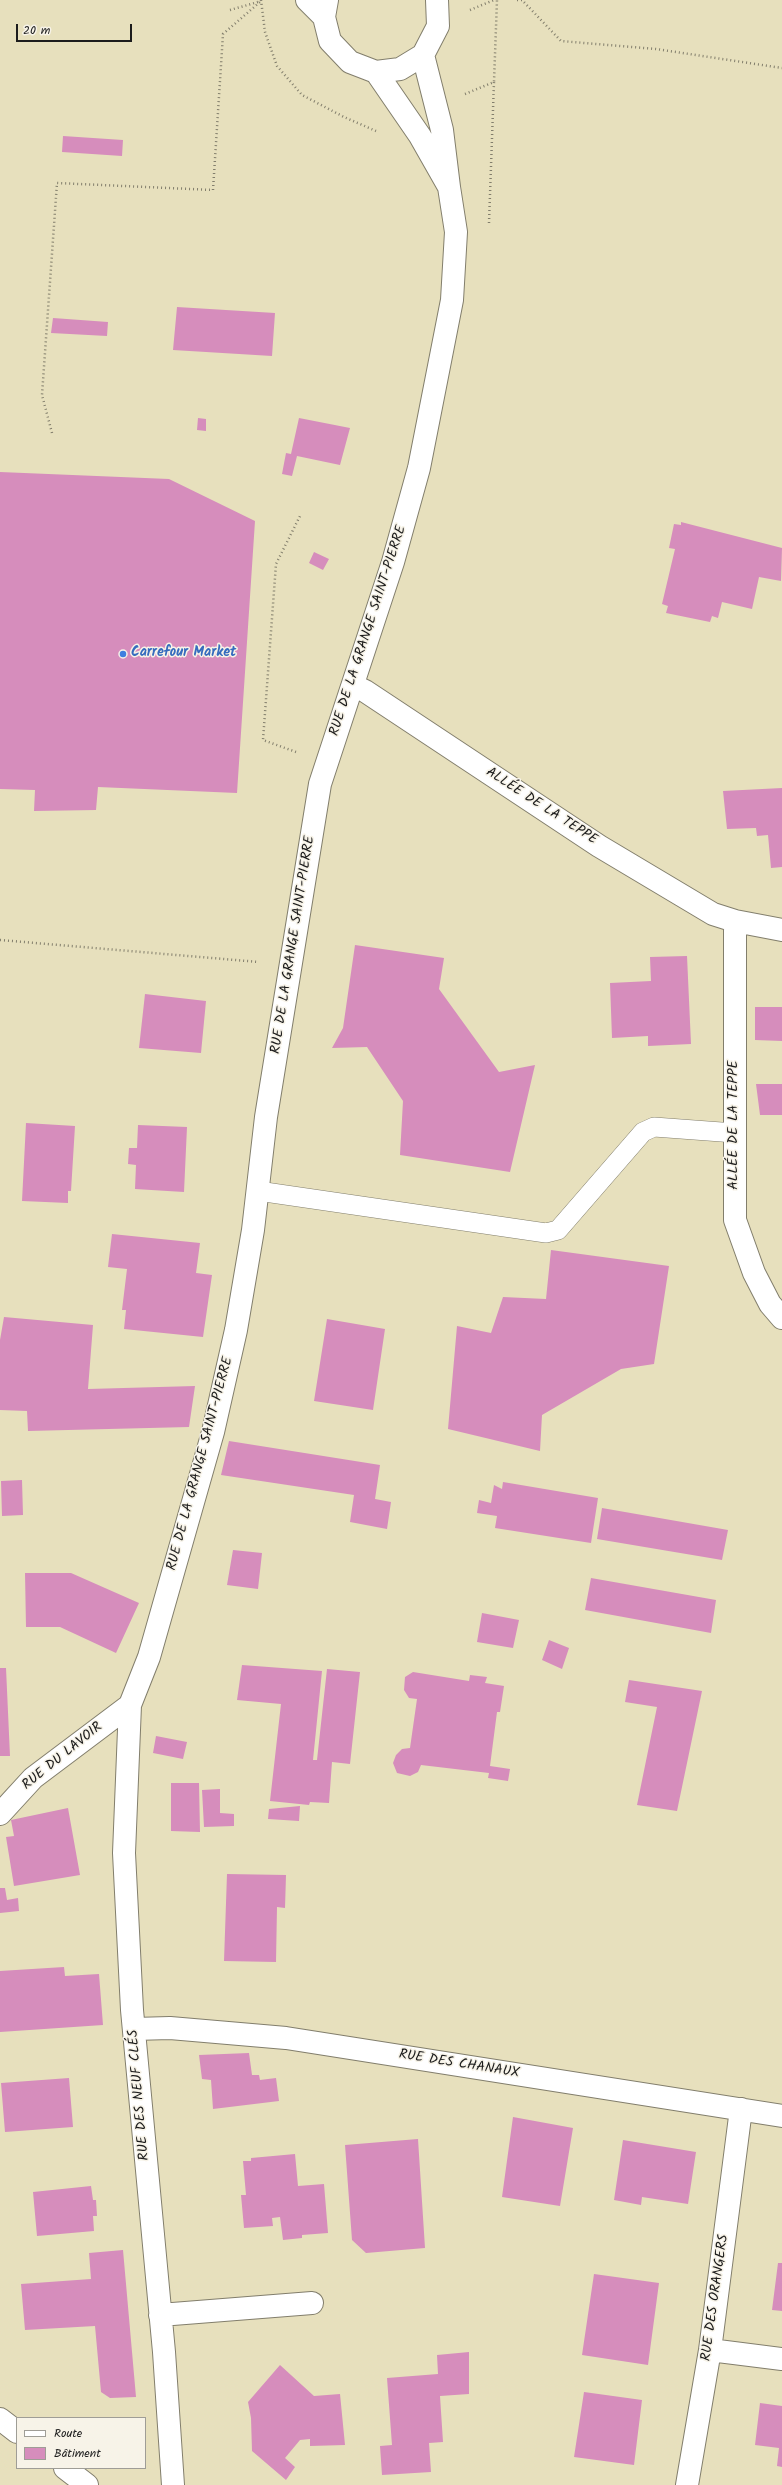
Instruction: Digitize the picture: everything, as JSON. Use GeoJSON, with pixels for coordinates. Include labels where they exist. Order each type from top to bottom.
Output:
{"type":"FeatureCollection","features":[{"type":"Feature","properties":{"kind":"street"},"geometry":{"type":"LineString","coordinates":[[307,0],[325,8],[330,41],[350,62],[376,72],[400,69],[423,55],[438,26],[437,0]]}},
{"type":"Feature","properties":{"kind":"street","name":"RUE DE LA GRANGE SAINT-PIERRE"},"geometry":{"type":"LineString","coordinates":[[130,1705],[149,1657],[213,1432],[236,1330],[258,1191],[266,1117],[320,784],[393,562],[419,468],[452,300],[456,232],[442,130],[423,55]]}},
{"type":"Feature","properties":{"kind":"street","name":"RUE DE LA GRANGE SAINT-PIERRE"},"geometry":{"type":"LineString","coordinates":[[376,72],[420,136],[450,187]]}},
{"type":"Feature","properties":{"kind":"street","name":"ALLÉE DE LA TEPPE"},"geometry":{"type":"LineString","coordinates":[[353,685],[365,691],[599,846],[713,914],[735,921],[782,930]]}},
{"type":"Feature","properties":{"kind":"street","name":"ALLÉE DE LA TEPPE"},"geometry":{"type":"LineString","coordinates":[[735,921],[735,1220],[754,1273],[770,1304],[782,1318]]}},
{"type":"Feature","properties":{"kind":"street","name":"RUE DU LAVOIR"},"geometry":{"type":"LineString","coordinates":[[0,1814],[33,1778],[130,1705]]}},
{"type":"Feature","properties":{"kind":"street","name":"RUE DES NEUF CLÉS"},"geometry":{"type":"LineString","coordinates":[[130,1705],[124,1853],[134,2029],[160,2315],[173,2485]]}},
{"type":"Feature","properties":{"kind":"street","name":"RUE DES CHANAUX"},"geometry":{"type":"LineString","coordinates":[[134,2029],[170,2028],[286,2038],[782,2116]]}},
{"type":"Feature","properties":{"kind":"street","name":"RUE DES ORANGERS"},"geometry":{"type":"LineString","coordinates":[[687,2485],[710,2350],[741,2109]]}},
{"type":"Feature","properties":{"kind":"street"},"geometry":{"type":"LineString","coordinates":[[160,2315],[312,2303]]}},
{"type":"Feature","properties":{"kind":"street"},"geometry":{"type":"LineString","coordinates":[[710,2350],[782,2359]]}},
{"type":"Feature","properties":{"kind":"street"},"geometry":{"type":"LineString","coordinates":[[0,2419],[16,2431]]}},
{"type":"Feature","properties":{"kind":"street"},"geometry":{"type":"LineString","coordinates":[[65,2469],[87,2485]]}},
{"type":"Feature","properties":{"kind":"lane"},"geometry":{"type":"LineString","coordinates":[[258,1191],[546,1233],[558,1230],[643,1132],[654,1127],[735,1133]]}},
{"type":"Feature","properties":{"kind":"path"},"geometry":{"type":"LineString","coordinates":[[517,0],[522,0],[561,41],[656,48],[782,68]]}},
{"type":"Feature","properties":{"kind":"path"},"geometry":{"type":"LineString","coordinates":[[52,433],[42,395],[57,183],[213,190],[223,34],[260,2],[230,10]]}},
{"type":"Feature","properties":{"kind":"path"},"geometry":{"type":"LineString","coordinates":[[488,229],[494,82]]}},
{"type":"Feature","properties":{"kind":"path"},"geometry":{"type":"LineString","coordinates":[[300,516],[276,564],[263,740],[327,763]]}},
{"type":"Feature","properties":{"kind":"path"},"geometry":{"type":"LineString","coordinates":[[0,940],[291,965]]}},
{"type":"Feature","properties":{"kind":"building"},"geometry":{"type":"Polygon","coordinates":[[[63,136],[123,140],[122,156],[62,152],[63,136]]]}},
{"type":"Feature","properties":{"kind":"building"},"geometry":{"type":"Polygon","coordinates":[[[177,307],[275,313],[272,356],[173,350],[177,307]]]}},
{"type":"Feature","properties":{"kind":"building"},"geometry":{"type":"Polygon","coordinates":[[[53,318],[108,322],[107,336],[51,333],[53,318]]]}},
{"type":"Feature","properties":{"kind":"building"},"geometry":{"type":"Polygon","coordinates":[[[198,418],[206,419],[206,431],[197,430],[198,418]]]}},
{"type":"Feature","properties":{"kind":"building"},"geometry":{"type":"Polygon","coordinates":[[[299,418],[350,428],[340,465],[297,456],[292,476],[282,474],[286,453],[291,454],[299,418]]]}},
{"type":"Feature","properties":{"kind":"building","name":"Carrefour Market"},"geometry":{"type":"Polygon","coordinates":[[[0,472],[169,479],[255,521],[237,793],[98,787],[96,810],[34,811],[35,790],[0,789],[0,472]]]}},
{"type":"Feature","properties":{"kind":"building"},"geometry":{"type":"Polygon","coordinates":[[[681,522],[782,548],[781,581],[759,577],[752,609],[722,602],[718,618],[712,616],[710,622],[666,613],[668,606],[662,604],[675,549],[669,548],[674,524],[681,525],[681,522]]]}},
{"type":"Feature","properties":{"kind":"building"},"geometry":{"type":"Polygon","coordinates":[[[314,552],[329,559],[323,570],[309,563],[314,552]]]}},
{"type":"Feature","properties":{"kind":"building"},"geometry":{"type":"Polygon","coordinates":[[[782,788],[782,867],[771,868],[768,835],[757,836],[756,828],[727,829],[723,791],[782,788]]]}},
{"type":"Feature","properties":{"kind":"building"},"geometry":{"type":"Polygon","coordinates":[[[355,945],[444,958],[439,989],[499,1072],[535,1065],[510,1172],[400,1155],[403,1101],[367,1047],[332,1048],[343,1028],[355,945]]]}},
{"type":"Feature","properties":{"kind":"building"},"geometry":{"type":"Polygon","coordinates":[[[687,956],[691,1044],[648,1046],[648,1036],[612,1038],[610,983],[651,981],[650,957],[687,956]]]}},
{"type":"Feature","properties":{"kind":"building"},"geometry":{"type":"Polygon","coordinates":[[[145,994],[206,1001],[201,1053],[139,1048],[145,994]]]}},
{"type":"Feature","properties":{"kind":"building"},"geometry":{"type":"Polygon","coordinates":[[[755,1007],[782,1007],[782,1041],[755,1040],[755,1007]]]}},
{"type":"Feature","properties":{"kind":"building"},"geometry":{"type":"Polygon","coordinates":[[[756,1084],[782,1084],[782,1115],[760,1115],[756,1084]]]}},
{"type":"Feature","properties":{"kind":"building"},"geometry":{"type":"Polygon","coordinates":[[[26,1123],[75,1126],[71,1191],[68,1191],[68,1203],[22,1201],[26,1123]]]}},
{"type":"Feature","properties":{"kind":"building"},"geometry":{"type":"Polygon","coordinates":[[[138,1125],[187,1127],[184,1192],[135,1189],[136,1165],[128,1164],[129,1148],[137,1148],[138,1125]]]}},
{"type":"Feature","properties":{"kind":"building"},"geometry":{"type":"Polygon","coordinates":[[[112,1234],[200,1243],[196,1273],[212,1275],[203,1337],[124,1329],[126,1310],[122,1310],[127,1269],[108,1267],[112,1234]]]}},
{"type":"Feature","properties":{"kind":"building"},"geometry":{"type":"Polygon","coordinates":[[[551,1250],[669,1266],[654,1364],[621,1369],[542,1415],[540,1451],[448,1429],[457,1326],[491,1333],[503,1297],[546,1299],[551,1250]]]}},
{"type":"Feature","properties":{"kind":"building"},"geometry":{"type":"Polygon","coordinates":[[[4,1317],[93,1325],[88,1389],[195,1386],[189,1427],[28,1431],[27,1411],[0,1410],[0,1340],[4,1317]]]}},
{"type":"Feature","properties":{"kind":"building"},"geometry":{"type":"Polygon","coordinates":[[[327,1319],[385,1329],[373,1410],[314,1401],[327,1319]]]}},
{"type":"Feature","properties":{"kind":"building"},"geometry":{"type":"Polygon","coordinates":[[[229,1441],[380,1465],[375,1499],[391,1502],[387,1529],[350,1522],[354,1495],[221,1475],[229,1441]]]}},
{"type":"Feature","properties":{"kind":"building"},"geometry":{"type":"Polygon","coordinates":[[[22,1480],[23,1515],[2,1516],[1,1481],[22,1480]]]}},
{"type":"Feature","properties":{"kind":"building"},"geometry":{"type":"Polygon","coordinates":[[[503,1482],[598,1498],[591,1543],[495,1528],[497,1516],[477,1513],[479,1500],[491,1503],[494,1485],[502,1489],[503,1482]]]}},
{"type":"Feature","properties":{"kind":"building"},"geometry":{"type":"Polygon","coordinates":[[[602,1508],[728,1530],[722,1560],[597,1539],[602,1508]]]}},
{"type":"Feature","properties":{"kind":"building"},"geometry":{"type":"Polygon","coordinates":[[[233,1550],[262,1553],[258,1589],[227,1585],[233,1550]]]}},
{"type":"Feature","properties":{"kind":"building"},"geometry":{"type":"Polygon","coordinates":[[[25,1573],[71,1573],[139,1603],[116,1653],[60,1627],[26,1627],[25,1573]]]}},
{"type":"Feature","properties":{"kind":"building"},"geometry":{"type":"Polygon","coordinates":[[[591,1578],[716,1600],[711,1633],[585,1610],[591,1578]]]}},
{"type":"Feature","properties":{"kind":"building"},"geometry":{"type":"Polygon","coordinates":[[[482,1613],[519,1620],[513,1648],[477,1642],[482,1613]]]}},
{"type":"Feature","properties":{"kind":"building"},"geometry":{"type":"Polygon","coordinates":[[[549,1640],[569,1648],[562,1669],[542,1660],[549,1640]]]}},
{"type":"Feature","properties":{"kind":"building"},"geometry":{"type":"Polygon","coordinates":[[[242,1665],[322,1671],[313,1760],[317,1760],[327,1669],[360,1672],[350,1764],[332,1762],[329,1803],[310,1802],[309,1805],[270,1801],[281,1704],[237,1700],[242,1665]]]}},
{"type":"Feature","properties":{"kind":"building"},"geometry":{"type":"Polygon","coordinates":[[[0,1668],[6,1668],[10,1756],[0,1756],[0,1668]]]}},
{"type":"Feature","properties":{"kind":"building"},"geometry":{"type":"Polygon","coordinates":[[[413,1672],[469,1681],[470,1675],[487,1677],[485,1683],[504,1686],[500,1712],[497,1712],[490,1766],[510,1769],[508,1781],[488,1778],[489,1773],[421,1765],[418,1772],[410,1776],[397,1773],[393,1763],[396,1755],[402,1749],[410,1748],[417,1699],[409,1698],[404,1690],[405,1677],[413,1672]]]}},
{"type":"Feature","properties":{"kind":"building"},"geometry":{"type":"Polygon","coordinates":[[[629,1680],[702,1691],[677,1811],[637,1805],[657,1707],[625,1702],[629,1680]]]}},
{"type":"Feature","properties":{"kind":"building"},"geometry":{"type":"Polygon","coordinates":[[[156,1736],[187,1742],[183,1759],[153,1753],[156,1736]]]}},
{"type":"Feature","properties":{"kind":"building"},"geometry":{"type":"Polygon","coordinates":[[[171,1783],[199,1783],[200,1832],[171,1831],[171,1783]]]}},
{"type":"Feature","properties":{"kind":"building"},"geometry":{"type":"Polygon","coordinates":[[[220,1789],[220,1813],[234,1814],[234,1826],[204,1827],[202,1790],[220,1789]]]}},
{"type":"Feature","properties":{"kind":"building"},"geometry":{"type":"Polygon","coordinates":[[[300,1806],[299,1821],[268,1819],[269,1809],[300,1806]]]}},
{"type":"Feature","properties":{"kind":"building"},"geometry":{"type":"Polygon","coordinates":[[[68,1808],[80,1875],[14,1886],[6,1837],[14,1836],[11,1820],[68,1808]]]}},
{"type":"Feature","properties":{"kind":"building"},"geometry":{"type":"Polygon","coordinates":[[[227,1874],[286,1875],[285,1908],[277,1907],[276,1962],[224,1961],[227,1874]]]}},
{"type":"Feature","properties":{"kind":"building"},"geometry":{"type":"Polygon","coordinates":[[[0,1888],[5,1888],[7,1900],[18,1898],[19,1911],[0,1913],[0,1888]]]}},
{"type":"Feature","properties":{"kind":"building"},"geometry":{"type":"Polygon","coordinates":[[[64,1967],[65,1976],[99,1974],[103,2025],[0,2032],[0,1971],[64,1967]]]}},
{"type":"Feature","properties":{"kind":"building"},"geometry":{"type":"Polygon","coordinates":[[[249,2053],[252,2075],[259,2075],[260,2080],[276,2078],[279,2101],[213,2109],[211,2080],[202,2079],[199,2055],[249,2053]]]}},
{"type":"Feature","properties":{"kind":"building"},"geometry":{"type":"Polygon","coordinates":[[[69,2078],[73,2127],[5,2132],[1,2083],[69,2078]]]}},
{"type":"Feature","properties":{"kind":"building"},"geometry":{"type":"Polygon","coordinates":[[[513,2117],[573,2128],[560,2206],[502,2197],[513,2117]]]}},
{"type":"Feature","properties":{"kind":"building"},"geometry":{"type":"Polygon","coordinates":[[[418,2139],[425,2248],[366,2253],[352,2240],[345,2145],[418,2139]]]}},
{"type":"Feature","properties":{"kind":"building"},"geometry":{"type":"Polygon","coordinates":[[[623,2140],[696,2152],[688,2204],[642,2197],[641,2205],[614,2200],[623,2140]]]}},
{"type":"Feature","properties":{"kind":"building"},"geometry":{"type":"Polygon","coordinates":[[[295,2154],[298,2186],[324,2184],[328,2233],[302,2235],[302,2238],[283,2240],[280,2217],[272,2218],[273,2226],[244,2228],[241,2195],[246,2195],[243,2161],[251,2161],[251,2158],[295,2154]]]}},
{"type":"Feature","properties":{"kind":"building"},"geometry":{"type":"Polygon","coordinates":[[[91,2186],[93,2200],[96,2200],[97,2216],[93,2216],[94,2231],[37,2236],[33,2192],[91,2186]]]}},
{"type":"Feature","properties":{"kind":"building"},"geometry":{"type":"Polygon","coordinates":[[[123,2250],[136,2397],[110,2398],[101,2392],[95,2326],[25,2330],[21,2284],[91,2279],[89,2253],[123,2250]]]}},
{"type":"Feature","properties":{"kind":"building"},"geometry":{"type":"Polygon","coordinates":[[[778,2263],[782,2263],[782,2311],[772,2310],[778,2263]]]}},
{"type":"Feature","properties":{"kind":"building"},"geometry":{"type":"Polygon","coordinates":[[[594,2274],[659,2283],[648,2365],[582,2355],[594,2274]]]}},
{"type":"Feature","properties":{"kind":"building"},"geometry":{"type":"Polygon","coordinates":[[[469,2352],[469,2394],[440,2396],[443,2442],[429,2443],[431,2472],[382,2475],[380,2446],[392,2445],[387,2378],[438,2374],[437,2355],[469,2352]]]}},
{"type":"Feature","properties":{"kind":"building"},"geometry":{"type":"Polygon","coordinates":[[[280,2365],[314,2396],[340,2394],[345,2445],[310,2446],[310,2439],[300,2440],[285,2458],[295,2467],[286,2480],[252,2451],[251,2418],[248,2402],[280,2365]]]}},
{"type":"Feature","properties":{"kind":"building"},"geometry":{"type":"Polygon","coordinates":[[[584,2392],[642,2400],[634,2465],[574,2457],[584,2392]]]}},
{"type":"Feature","properties":{"kind":"building"},"geometry":{"type":"Polygon","coordinates":[[[760,2403],[782,2406],[782,2467],[777,2466],[779,2448],[755,2445],[760,2403]]]}},
{"type":"Feature","properties":{"kind":"place","name":"Carrefour Market"},"geometry":{"type":"Point","coordinates":[123,654]}}]}
